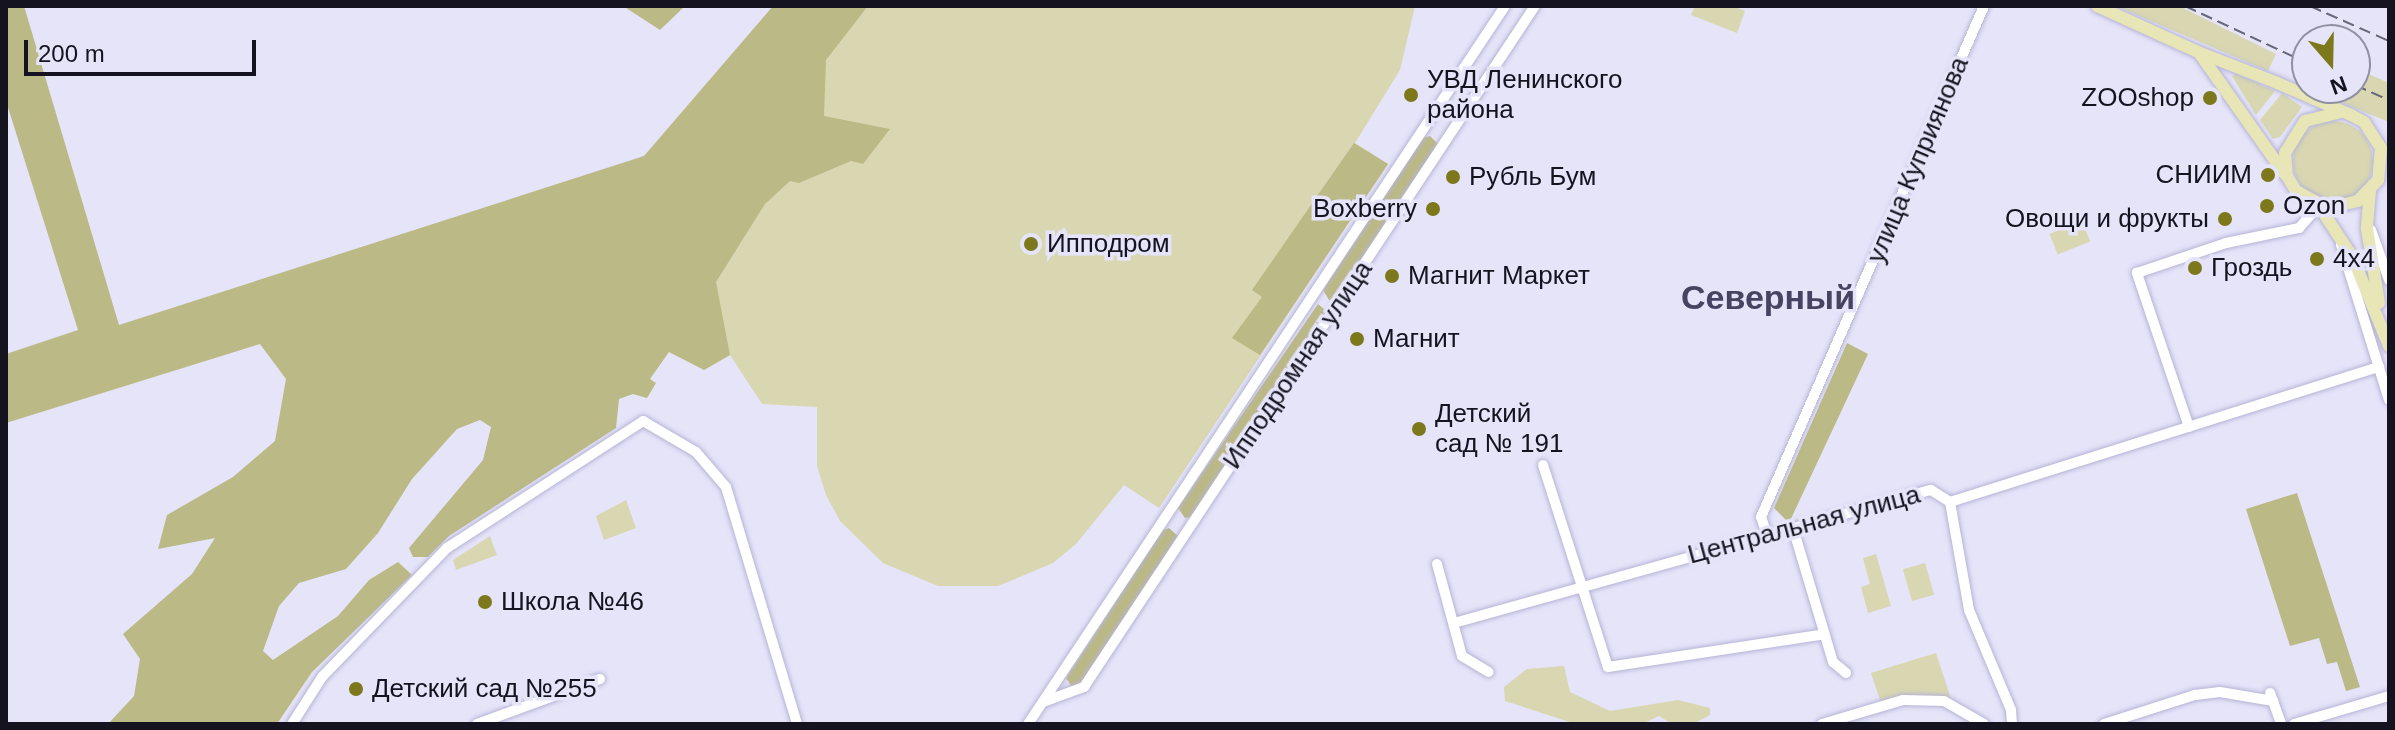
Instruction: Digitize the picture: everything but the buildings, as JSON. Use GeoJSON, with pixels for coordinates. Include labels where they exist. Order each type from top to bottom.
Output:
{"type":"FeatureCollection","features":[{"type":"Feature","properties":{"kind":"main road"},"geometry":{"type":"LineString","coordinates":[[2097,6],[2389,133]]}},
{"type":"Feature","properties":{"kind":"main road"},"geometry":{"type":"LineString","coordinates":[[2198,52],[2301,196],[2319,206],[2333,224],[2381,321],[2389,346]]}},
{"type":"Feature","properties":{"kind":"main road"},"geometry":{"type":"LineString","coordinates":[[2287,176],[2285,153],[2295,130],[2316,115],[2342,112]]}},
{"type":"Feature","properties":{"kind":"main road"},"geometry":{"type":"LineString","coordinates":[[2364,122],[2381,148],[2367,218],[2381,321]]}},
{"type":"Feature","properties":{"kind":"main road"},"geometry":{"type":"LineString","coordinates":[[2319,206],[2344,207],[2389,171]]}},
{"type":"Feature","properties":{"kind":"street","name":"Ипподромная улица"},"geometry":{"type":"LineString","coordinates":[[1028,724],[1505,6]]}},
{"type":"Feature","properties":{"kind":"street","name":"Ипподромная улица"},"geometry":{"type":"LineString","coordinates":[[1043,702],[1084,687],[1535,6]]}},
{"type":"Feature","properties":{"kind":"street","name":"улица Куприянова"},"geometry":{"type":"LineString","coordinates":[[1766,532],[1761,517],[1984,6]]}},
{"type":"Feature","properties":{"kind":"street"},"geometry":{"type":"LineString","coordinates":[[2189,427],[2137,273],[2226,243],[2299,228],[2319,206]]}},
{"type":"Feature","properties":{"kind":"street"},"geometry":{"type":"LineString","coordinates":[[2367,218],[2389,280]]}},
{"type":"Feature","properties":{"kind":"street"},"geometry":{"type":"LineString","coordinates":[[2333,224],[2389,400]]}},
{"type":"Feature","properties":{"kind":"street","name":"Центральная улица"},"geometry":{"type":"LineString","coordinates":[[1454,623],[1766,532],[1793,528],[1931,490],[1950,502],[2379,367]]}},
{"type":"Feature","properties":{"kind":"street"},"geometry":{"type":"LineString","coordinates":[[292,724],[322,677],[447,548],[643,421],[696,452],[726,487],[797,724]]}},
{"type":"Feature","properties":{"kind":"street"},"geometry":{"type":"LineString","coordinates":[[1543,465],[1608,667],[1825,634]]}},
{"type":"Feature","properties":{"kind":"street"},"geometry":{"type":"LineString","coordinates":[[1950,502],[1969,610],[2007,698],[2012,724]]}},
{"type":"Feature","properties":{"kind":"street"},"geometry":{"type":"LineString","coordinates":[[1793,528],[1837,671],[1846,673]]}},
{"type":"Feature","properties":{"kind":"street"},"geometry":{"type":"LineString","coordinates":[[1437,564],[1466,661],[1489,672]]}},
{"type":"Feature","properties":{"kind":"street"},"geometry":{"type":"LineString","coordinates":[[477,724],[506,719],[600,679]]}},
{"type":"Feature","properties":{"kind":"street"},"geometry":{"type":"LineString","coordinates":[[2104,724],[2195,695],[2220,692],[2272,697],[2281,724]]}},
{"type":"Feature","properties":{"kind":"street"},"geometry":{"type":"LineString","coordinates":[[2294,724],[2389,696]]}},
{"type":"Feature","properties":{"kind":"street"},"geometry":{"type":"LineString","coordinates":[[1822,724],[1903,700],[1944,701],[1984,724]]}},
{"type":"Feature","properties":{"kind":"shaded area"},"geometry":{"type":"Polygon","coordinates":[[[6,6],[24,6],[119,325],[644,156],[773,6],[868,6],[826,60],[824,116],[890,129],[863,164],[851,161],[799,183],[790,181],[765,204],[716,282],[730,355],[704,370],[669,352],[650,379],[656,383],[647,398],[633,394],[619,399],[616,428],[449,536],[428,557],[413,557],[409,548],[483,460],[491,427],[480,420],[457,429],[412,479],[378,533],[346,569],[299,583],[279,606],[263,651],[273,660],[338,616],[369,580],[398,562],[412,575],[312,672],[277,724],[108,724],[134,696],[140,659],[123,634],[192,574],[215,538],[158,549],[167,515],[233,477],[275,441],[286,379],[260,344],[6,423],[6,354],[78,330],[6,101],[6,6]]]}},
{"type":"Feature","properties":{"kind":"shaded area"},"geometry":{"type":"Polygon","coordinates":[[[623,6],[685,6],[660,30],[623,6]]]}},
{"type":"Feature","properties":{"kind":"shaded area","name":"Ипподром"},"geometry":{"type":"Polygon","coordinates":[[[868,6],[1415,6],[1400,70],[1355,143],[1388,164],[1159,508],[1124,485],[1076,544],[1053,563],[998,586],[938,586],[883,563],[840,521],[826,495],[817,466],[817,407],[762,404],[730,355],[704,370],[679,348],[674,314],[772,122],[868,6]]]}},
{"type":"Feature","properties":{"kind":"shaded area"},"geometry":{"type":"Polygon","coordinates":[[[1695,6],[1733,6],[1745,11],[1737,33],[1691,15],[1695,6]]]}},
{"type":"Feature","properties":{"kind":"shaded area"},"geometry":{"type":"Polygon","coordinates":[[[2116,6],[2179,6],[2276,54],[2268,71],[2116,6]]]}},
{"type":"Feature","properties":{"kind":"shaded area"},"geometry":{"type":"Polygon","coordinates":[[[2236,74],[2275,91],[2256,115],[2232,76],[2236,74]]]}},
{"type":"Feature","properties":{"kind":"shaded area"},"geometry":{"type":"Polygon","coordinates":[[[2371,75],[2389,83],[2389,122],[2345,104],[2371,104],[2371,75]]]}},
{"type":"Feature","properties":{"kind":"shaded area"},"geometry":{"type":"Polygon","coordinates":[[[2282,93],[2291,99],[2291,104],[2302,107],[2280,137],[2273,139],[2260,120],[2282,93]]]}},
{"type":"Feature","properties":{"kind":"shaded area"},"geometry":{"type":"Polygon","coordinates":[[[2333,121],[2348,124],[2361,133],[2370,146],[2373,161],[2370,176],[2361,189],[2348,198],[2333,201],[2318,198],[2305,189],[2296,176],[2293,161],[2296,146],[2305,133],[2318,124],[2333,121]]]}},
{"type":"Feature","properties":{"kind":"shaded area"},"geometry":{"type":"Polygon","coordinates":[[[1430,136],[1439,145],[1336,298],[1329,300],[1323,290],[1423,138],[1430,136]]]}},
{"type":"Feature","properties":{"kind":"shaded area"},"geometry":{"type":"Polygon","coordinates":[[[1354,143],[1388,164],[1260,355],[1232,338],[1262,297],[1252,290],[1354,143]]]}},
{"type":"Feature","properties":{"kind":"shaded area"},"geometry":{"type":"Polygon","coordinates":[[[2082,221],[2090,241],[2058,255],[2050,234],[2082,221]]]}},
{"type":"Feature","properties":{"kind":"shaded area"},"geometry":{"type":"Polygon","coordinates":[[[1318,304],[1325,310],[1325,319],[1192,517],[1185,518],[1178,508],[1318,304]]]}},
{"type":"Feature","properties":{"kind":"shaded area"},"geometry":{"type":"Polygon","coordinates":[[[1847,343],[1868,354],[1789,523],[1774,508],[1847,343]]]}},
{"type":"Feature","properties":{"kind":"shaded area"},"geometry":{"type":"Polygon","coordinates":[[[2297,493],[2360,687],[2346,691],[2337,662],[2327,664],[2319,638],[2290,646],[2246,509],[2297,493]]]}},
{"type":"Feature","properties":{"kind":"shaded area"},"geometry":{"type":"Polygon","coordinates":[[[626,500],[636,528],[604,540],[596,516],[626,500]]]}},
{"type":"Feature","properties":{"kind":"shaded area"},"geometry":{"type":"Polygon","coordinates":[[[1169,528],[1178,536],[1080,685],[1072,687],[1066,678],[1163,530],[1169,528]]]}},
{"type":"Feature","properties":{"kind":"shaded area"},"geometry":{"type":"Polygon","coordinates":[[[490,536],[497,555],[456,570],[453,560],[490,536]]]}},
{"type":"Feature","properties":{"kind":"shaded area"},"geometry":{"type":"Polygon","coordinates":[[[1876,554],[1891,606],[1868,613],[1861,587],[1870,584],[1863,558],[1876,554]]]}},
{"type":"Feature","properties":{"kind":"shaded area"},"geometry":{"type":"Polygon","coordinates":[[[1925,563],[1934,595],[1912,601],[1903,569],[1925,563]]]}},
{"type":"Feature","properties":{"kind":"shaded area"},"geometry":{"type":"Polygon","coordinates":[[[1936,653],[1952,702],[1881,703],[1871,673],[1936,653]]]}},
{"type":"Feature","properties":{"kind":"shaded area"},"geometry":{"type":"Polygon","coordinates":[[[1564,666],[1570,692],[1610,711],[1678,700],[1710,708],[1710,715],[1693,724],[1672,724],[1659,716],[1642,724],[1576,724],[1505,701],[1504,687],[1527,669],[1564,666]]]}},
{"type":"Feature","properties":{"kind":"railway"},"geometry":{"type":"LineString","coordinates":[[2185,6],[2291,56]]}},
{"type":"Feature","properties":{"kind":"railway"},"geometry":{"type":"LineString","coordinates":[[2310,6],[2389,41]]}},
{"type":"Feature","properties":{"kind":"railway"},"geometry":{"type":"LineString","coordinates":[[2371,92],[2389,100]]}},
{"type":"Feature","properties":{"kind":"place","name":"УВД Ленинского района"},"geometry":{"type":"Point","coordinates":[1411,95]}},
{"type":"Feature","properties":{"kind":"place","name":"ZOOshop"},"geometry":{"type":"Point","coordinates":[2210,98]}},
{"type":"Feature","properties":{"kind":"place","name":"СНИИМ"},"geometry":{"type":"Point","coordinates":[2268,175]}},
{"type":"Feature","properties":{"kind":"place","name":"Рубль Бум"},"geometry":{"type":"Point","coordinates":[1453,177]}},
{"type":"Feature","properties":{"kind":"place","name":"Ozon"},"geometry":{"type":"Point","coordinates":[2267,206]}},
{"type":"Feature","properties":{"kind":"place","name":"Boxberry"},"geometry":{"type":"Point","coordinates":[1433,209]}},
{"type":"Feature","properties":{"kind":"place","name":"Овощи и фрукты"},"geometry":{"type":"Point","coordinates":[2225,219]}},
{"type":"Feature","properties":{"kind":"place","name":"Ипподром"},"geometry":{"type":"Point","coordinates":[1031,244]}},
{"type":"Feature","properties":{"kind":"place","name":"4x4"},"geometry":{"type":"Point","coordinates":[2317,259]}},
{"type":"Feature","properties":{"kind":"place","name":"Гроздь"},"geometry":{"type":"Point","coordinates":[2195,268]}},
{"type":"Feature","properties":{"kind":"place","name":"Магнит Маркет"},"geometry":{"type":"Point","coordinates":[1392,276]}},
{"type":"Feature","properties":{"kind":"place","name":"Магнит"},"geometry":{"type":"Point","coordinates":[1357,339]}},
{"type":"Feature","properties":{"kind":"place","name":"Детский сад № 191"},"geometry":{"type":"Point","coordinates":[1419,429]}},
{"type":"Feature","properties":{"kind":"place","name":"Школа №46"},"geometry":{"type":"Point","coordinates":[485,602]}},
{"type":"Feature","properties":{"kind":"place","name":"Детский сад №255"},"geometry":{"type":"Point","coordinates":[356,689]}},
{"type":"Feature","properties":{"kind":"district","name":"Северный"},"geometry":{"type":"Point","coordinates":[1768,298]}}]}
